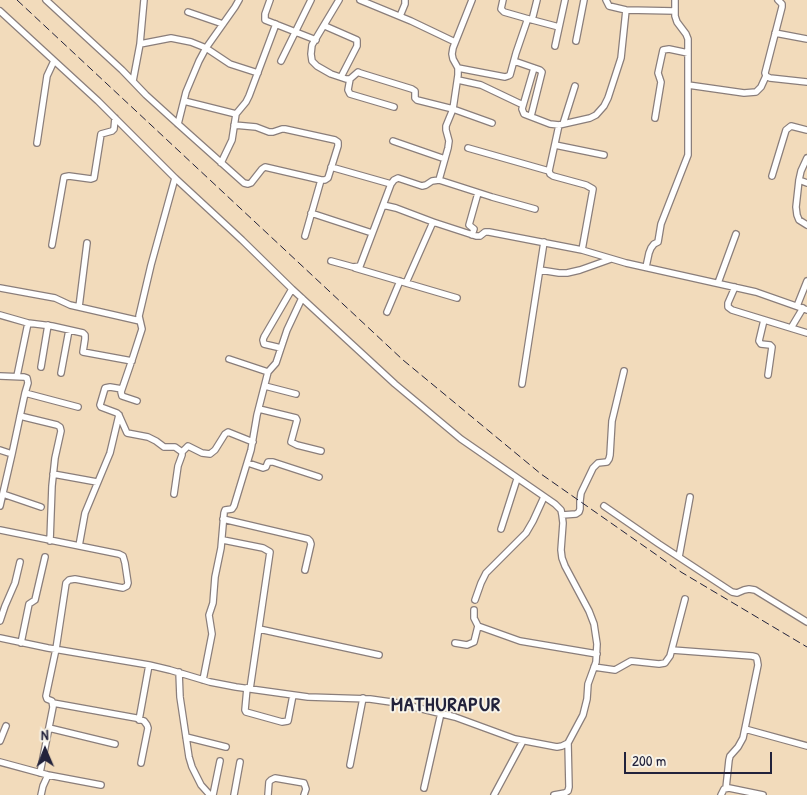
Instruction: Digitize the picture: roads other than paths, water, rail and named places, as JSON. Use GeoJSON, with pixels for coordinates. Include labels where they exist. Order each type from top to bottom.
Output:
{"type":"FeatureCollection","features":[{"type":"Feature","properties":{"kind":"street"},"geometry":{"type":"LineString","coordinates":[[46,0],[244,183],[251,183],[265,167],[321,180],[328,178],[338,146],[338,142],[335,140],[282,128],[269,132],[256,127],[234,125]]}},
{"type":"Feature","properties":{"kind":"street"},"geometry":{"type":"LineString","coordinates":[[133,81],[140,44],[144,0]]}},
{"type":"Feature","properties":{"kind":"street"},"geometry":{"type":"LineString","coordinates":[[178,124],[186,92],[199,60],[239,0]]}},
{"type":"Feature","properties":{"kind":"street"},"geometry":{"type":"LineString","coordinates":[[270,0],[265,17],[267,21],[316,40]]}},
{"type":"Feature","properties":{"kind":"street"},"geometry":{"type":"LineString","coordinates":[[281,61],[311,0]]}},
{"type":"Feature","properties":{"kind":"street"},"geometry":{"type":"LineString","coordinates":[[339,0],[312,45],[311,54],[312,61],[323,70],[350,79]]}},
{"type":"Feature","properties":{"kind":"street"},"geometry":{"type":"LineString","coordinates":[[360,0],[400,16],[455,42]]}},
{"type":"Feature","properties":{"kind":"street"},"geometry":{"type":"LineString","coordinates":[[400,16],[406,0]]}},
{"type":"Feature","properties":{"kind":"street"},"geometry":{"type":"LineString","coordinates":[[439,180],[449,141],[446,126],[453,109],[458,80],[458,68],[452,54],[472,0]]}},
{"type":"Feature","properties":{"kind":"street"},"geometry":{"type":"LineString","coordinates":[[503,0],[501,9],[504,12],[559,27]]}},
{"type":"Feature","properties":{"kind":"street"},"geometry":{"type":"LineString","coordinates":[[532,20],[537,0]]}},
{"type":"Feature","properties":{"kind":"street"},"geometry":{"type":"LineString","coordinates":[[555,46],[565,0]]}},
{"type":"Feature","properties":{"kind":"street"},"geometry":{"type":"LineString","coordinates":[[576,41],[584,0]]}},
{"type":"Feature","properties":{"kind":"street"},"geometry":{"type":"LineString","coordinates":[[606,0],[610,6],[626,10],[675,11]]}},
{"type":"Feature","properties":{"kind":"street"},"geometry":{"type":"LineString","coordinates":[[646,267],[651,248],[658,242],[661,224],[688,155],[688,39],[677,22],[676,0]]}},
{"type":"Feature","properties":{"kind":"street"},"geometry":{"type":"LineString","coordinates":[[688,85],[744,93],[756,92],[761,87],[766,76],[765,73],[782,7],[778,0]]}},
{"type":"Feature","properties":{"kind":"street"},"geometry":{"type":"LineString","coordinates":[[534,68],[523,106],[524,114],[550,124],[561,125],[596,115],[608,98],[621,58],[626,10]]}},
{"type":"Feature","properties":{"kind":"street"},"geometry":{"type":"LineString","coordinates":[[188,12],[224,24]]}},
{"type":"Feature","properties":{"kind":"street"},"geometry":{"type":"LineString","coordinates":[[1,14],[115,118],[175,178],[395,384],[461,440],[555,504],[560,510],[563,523],[562,558],[594,624],[597,654],[588,684],[583,715],[568,743],[568,791],[554,795]]}},
{"type":"Feature","properties":{"kind":"street"},"geometry":{"type":"LineString","coordinates":[[458,68],[505,77],[510,75],[528,21],[525,18]]}},
{"type":"Feature","properties":{"kind":"street"},"geometry":{"type":"LineString","coordinates":[[222,164],[231,144],[236,114],[246,102],[276,24]]}},
{"type":"Feature","properties":{"kind":"street"},"geometry":{"type":"LineString","coordinates":[[325,26],[357,40],[357,46],[341,77]]}},
{"type":"Feature","properties":{"kind":"street"},"geometry":{"type":"LineString","coordinates":[[775,33],[807,39]]}},
{"type":"Feature","properties":{"kind":"street"},"geometry":{"type":"LineString","coordinates":[[140,44],[172,38],[191,42],[206,48],[230,64],[258,73]]}},
{"type":"Feature","properties":{"kind":"street"},"geometry":{"type":"LineString","coordinates":[[655,118],[660,82],[658,73],[663,50],[669,48],[688,53]]}},
{"type":"Feature","properties":{"kind":"street"},"geometry":{"type":"LineString","coordinates":[[37,143],[47,76],[54,61]]}},
{"type":"Feature","properties":{"kind":"street"},"geometry":{"type":"LineString","coordinates":[[514,61],[542,72],[531,116]]}},
{"type":"Feature","properties":{"kind":"street"},"geometry":{"type":"LineString","coordinates":[[394,107],[350,94],[348,90],[350,79],[358,72],[412,89],[415,91],[415,98],[417,100],[453,109],[492,123]]}},
{"type":"Feature","properties":{"kind":"street"},"geometry":{"type":"LineString","coordinates":[[766,76],[807,82]]}},
{"type":"Feature","properties":{"kind":"street"},"geometry":{"type":"LineString","coordinates":[[458,80],[482,85],[523,106]]}},
{"type":"Feature","properties":{"kind":"street"},"geometry":{"type":"LineString","coordinates":[[549,171],[561,125],[575,86]]}},
{"type":"Feature","properties":{"kind":"street"},"geometry":{"type":"LineString","coordinates":[[184,101],[236,114]]}},
{"type":"Feature","properties":{"kind":"street"},"geometry":{"type":"LineString","coordinates":[[52,245],[64,177],[69,176],[91,180],[94,178],[101,134],[114,129],[115,118]]}},
{"type":"Feature","properties":{"kind":"street"},"geometry":{"type":"LineString","coordinates":[[772,176],[786,130],[791,126],[807,130]]}},
{"type":"Feature","properties":{"kind":"street"},"geometry":{"type":"LineString","coordinates":[[392,140],[445,159]]}},
{"type":"Feature","properties":{"kind":"street"},"geometry":{"type":"LineString","coordinates":[[555,145],[604,155]]}},
{"type":"Feature","properties":{"kind":"street"},"geometry":{"type":"LineString","coordinates":[[468,148],[549,171],[553,176],[590,187],[592,189],[582,250]]}},
{"type":"Feature","properties":{"kind":"street"},"geometry":{"type":"LineString","coordinates":[[807,158],[801,171],[797,194],[797,215],[799,220],[807,225]]}},
{"type":"Feature","properties":{"kind":"street"},"geometry":{"type":"LineString","coordinates":[[331,167],[390,184]]}},
{"type":"Feature","properties":{"kind":"street"},"geometry":{"type":"LineString","coordinates":[[137,401],[121,394],[142,330],[139,316],[149,271],[175,178]]}},
{"type":"Feature","properties":{"kind":"street"},"geometry":{"type":"LineString","coordinates":[[353,267],[360,266],[390,184],[398,178],[422,186],[439,180],[535,209]]}},
{"type":"Feature","properties":{"kind":"street"},"geometry":{"type":"LineString","coordinates":[[305,236],[321,180]]}},
{"type":"Feature","properties":{"kind":"street"},"geometry":{"type":"LineString","coordinates":[[799,180],[807,183]]}},
{"type":"Feature","properties":{"kind":"street"},"geometry":{"type":"LineString","coordinates":[[472,235],[474,229],[469,225],[478,193]]}},
{"type":"Feature","properties":{"kind":"street"},"geometry":{"type":"LineString","coordinates":[[383,205],[472,235],[480,236],[485,232],[489,232],[582,250],[611,259],[762,294],[802,308]]}},
{"type":"Feature","properties":{"kind":"street"},"geometry":{"type":"LineString","coordinates":[[311,213],[372,233]]}},
{"type":"Feature","properties":{"kind":"street"},"geometry":{"type":"LineString","coordinates":[[387,312],[432,222]]}},
{"type":"Feature","properties":{"kind":"street"},"geometry":{"type":"LineString","coordinates":[[718,283],[736,234]]}},
{"type":"Feature","properties":{"kind":"street"},"geometry":{"type":"LineString","coordinates":[[522,384],[544,242]]}},
{"type":"Feature","properties":{"kind":"street"},"geometry":{"type":"LineString","coordinates":[[79,307],[88,243]]}},
{"type":"Feature","properties":{"kind":"street"},"geometry":{"type":"LineString","coordinates":[[540,270],[567,273],[611,259]]}},
{"type":"Feature","properties":{"kind":"street"},"geometry":{"type":"LineString","coordinates":[[331,261],[457,298]]}},
{"type":"Feature","properties":{"kind":"street"},"geometry":{"type":"LineString","coordinates":[[791,328],[802,308],[807,281]]}},
{"type":"Feature","properties":{"kind":"street"},"geometry":{"type":"LineString","coordinates":[[735,287],[728,303],[728,307],[732,310],[807,333]]}},
{"type":"Feature","properties":{"kind":"street"},"geometry":{"type":"LineString","coordinates":[[0,288],[55,298],[70,305],[140,322]]}},
{"type":"Feature","properties":{"kind":"street"},"geometry":{"type":"LineString","coordinates":[[280,348],[264,344],[263,340],[292,289]]}},
{"type":"Feature","properties":{"kind":"street"},"geometry":{"type":"LineString","coordinates":[[204,680],[212,634],[209,615],[213,603],[215,577],[223,540],[225,510],[231,510],[234,506],[248,463],[268,372],[276,362],[287,330],[302,298]]}},
{"type":"Feature","properties":{"kind":"street"},"geometry":{"type":"LineString","coordinates":[[0,315],[28,323],[48,325],[83,333],[85,335],[83,352],[132,361]]}},
{"type":"Feature","properties":{"kind":"street"},"geometry":{"type":"LineString","coordinates":[[764,320],[760,344],[772,347],[768,374]]}},
{"type":"Feature","properties":{"kind":"street"},"geometry":{"type":"LineString","coordinates":[[17,376],[28,323]]}},
{"type":"Feature","properties":{"kind":"street"},"geometry":{"type":"LineString","coordinates":[[41,367],[48,325]]}},
{"type":"Feature","properties":{"kind":"street"},"geometry":{"type":"LineString","coordinates":[[61,373],[69,330]]}},
{"type":"Feature","properties":{"kind":"street"},"geometry":{"type":"LineString","coordinates":[[230,359],[268,372]]}},
{"type":"Feature","properties":{"kind":"street"},"geometry":{"type":"LineString","coordinates":[[562,515],[579,512],[581,493],[593,468],[598,463],[607,462],[609,459],[612,421],[624,371]]}},
{"type":"Feature","properties":{"kind":"street"},"geometry":{"type":"LineString","coordinates":[[0,376],[24,376],[27,378],[28,383],[0,506]]}},
{"type":"Feature","properties":{"kind":"street"},"geometry":{"type":"LineString","coordinates":[[265,386],[296,394]]}},
{"type":"Feature","properties":{"kind":"street"},"geometry":{"type":"LineString","coordinates":[[122,389],[105,388],[100,402],[101,407],[117,413],[127,433],[148,437],[164,447],[175,447],[182,452]]}},
{"type":"Feature","properties":{"kind":"street"},"geometry":{"type":"LineString","coordinates":[[25,393],[78,407]]}},
{"type":"Feature","properties":{"kind":"street"},"geometry":{"type":"LineString","coordinates":[[259,409],[296,418],[291,442],[321,451]]}},
{"type":"Feature","properties":{"kind":"street"},"geometry":{"type":"LineString","coordinates":[[79,546],[85,513],[110,452],[119,415]]}},
{"type":"Feature","properties":{"kind":"street"},"geometry":{"type":"LineString","coordinates":[[20,416],[57,425],[61,431],[53,474],[50,541]]}},
{"type":"Feature","properties":{"kind":"street"},"geometry":{"type":"LineString","coordinates":[[174,494],[182,452],[188,446],[202,453],[210,454],[228,432],[253,442]]}},
{"type":"Feature","properties":{"kind":"street"},"geometry":{"type":"LineString","coordinates":[[0,450],[12,454]]}},
{"type":"Feature","properties":{"kind":"street"},"geometry":{"type":"LineString","coordinates":[[248,463],[263,468],[270,462],[320,478]]}},
{"type":"Feature","properties":{"kind":"street"},"geometry":{"type":"LineString","coordinates":[[53,474],[97,482]]}},
{"type":"Feature","properties":{"kind":"street"},"geometry":{"type":"LineString","coordinates":[[501,529],[517,479]]}},
{"type":"Feature","properties":{"kind":"street"},"geometry":{"type":"LineString","coordinates":[[3,494],[41,506]]}},
{"type":"Feature","properties":{"kind":"street"},"geometry":{"type":"LineString","coordinates":[[475,600],[486,573],[526,533],[544,497]]}},
{"type":"Feature","properties":{"kind":"street"},"geometry":{"type":"LineString","coordinates":[[679,557],[690,497]]}},
{"type":"Feature","properties":{"kind":"street"},"geometry":{"type":"LineString","coordinates":[[604,506],[732,592],[755,590],[807,622]]}},
{"type":"Feature","properties":{"kind":"street"},"geometry":{"type":"LineString","coordinates":[[223,520],[310,540],[311,544],[305,570]]}},
{"type":"Feature","properties":{"kind":"street"},"geometry":{"type":"LineString","coordinates":[[0,530],[123,556],[128,583],[123,588],[75,579],[69,580],[66,583],[56,649],[46,696],[53,703],[144,721],[148,728],[141,763]]}},
{"type":"Feature","properties":{"kind":"street"},"geometry":{"type":"LineString","coordinates":[[223,540],[263,548],[270,552],[245,710],[246,712],[282,722],[288,721],[294,695]]}},
{"type":"Feature","properties":{"kind":"street"},"geometry":{"type":"LineString","coordinates":[[21,642],[29,604],[36,600],[46,557]]}},
{"type":"Feature","properties":{"kind":"street"},"geometry":{"type":"LineString","coordinates":[[0,621],[15,583],[20,562]]}},
{"type":"Feature","properties":{"kind":"street"},"geometry":{"type":"LineString","coordinates":[[594,667],[615,670],[631,661],[662,664],[668,661],[685,598]]}},
{"type":"Feature","properties":{"kind":"street"},"geometry":{"type":"LineString","coordinates":[[455,643],[466,645],[474,642],[478,626],[474,618],[474,610]]}},
{"type":"Feature","properties":{"kind":"street"},"geometry":{"type":"LineString","coordinates":[[478,626],[520,641],[597,654]]}},
{"type":"Feature","properties":{"kind":"street"},"geometry":{"type":"LineString","coordinates":[[259,629],[380,655]]}},
{"type":"Feature","properties":{"kind":"street"},"geometry":{"type":"LineString","coordinates":[[0,638],[149,665],[204,680],[249,688],[317,698],[363,698],[398,703],[441,713],[523,741],[556,747],[568,743]]}},
{"type":"Feature","properties":{"kind":"street"},"geometry":{"type":"LineString","coordinates":[[672,650],[756,657],[758,665],[741,742],[728,760],[726,788],[722,795]]}},
{"type":"Feature","properties":{"kind":"street"},"geometry":{"type":"LineString","coordinates":[[139,720],[149,665]]}},
{"type":"Feature","properties":{"kind":"street"},"geometry":{"type":"LineString","coordinates":[[180,672],[180,697],[189,757],[201,786],[212,795],[220,761]]}},
{"type":"Feature","properties":{"kind":"street"},"geometry":{"type":"LineString","coordinates":[[350,766],[363,698]]}},
{"type":"Feature","properties":{"kind":"street"},"geometry":{"type":"LineString","coordinates":[[40,773],[53,703]]}},
{"type":"Feature","properties":{"kind":"street"},"geometry":{"type":"LineString","coordinates":[[424,788],[441,713]]}},
{"type":"Feature","properties":{"kind":"street"},"geometry":{"type":"LineString","coordinates":[[0,741],[6,726]]}},
{"type":"Feature","properties":{"kind":"street"},"geometry":{"type":"LineString","coordinates":[[49,728],[115,744]]}},
{"type":"Feature","properties":{"kind":"street"},"geometry":{"type":"LineString","coordinates":[[744,729],[807,746]]}},
{"type":"Feature","properties":{"kind":"street"},"geometry":{"type":"LineString","coordinates":[[186,738],[226,747]]}},
{"type":"Feature","properties":{"kind":"street"},"geometry":{"type":"LineString","coordinates":[[494,795],[523,741]]}},
{"type":"Feature","properties":{"kind":"street"},"geometry":{"type":"LineString","coordinates":[[0,762],[48,775],[101,785]]}},
{"type":"Feature","properties":{"kind":"street"},"geometry":{"type":"LineString","coordinates":[[234,795],[240,762]]}},
{"type":"Feature","properties":{"kind":"street"},"geometry":{"type":"LineString","coordinates":[[41,795],[48,775]]}},
{"type":"Feature","properties":{"kind":"street"},"geometry":{"type":"LineString","coordinates":[[268,795],[270,782],[273,778],[304,783],[306,789],[304,795]]}},
{"type":"Feature","properties":{"kind":"street"},"geometry":{"type":"LineString","coordinates":[[726,788],[763,795]]}},
{"type":"Feature","properties":{"kind":"railway"},"geometry":{"type":"LineString","coordinates":[[17,0],[403,360],[541,474],[681,572],[807,647]]}},
{"type":"Feature","properties":{"kind":"district","name":"MATHURAPUR"},"geometry":{"type":"Point","coordinates":[446,706]}}]}
